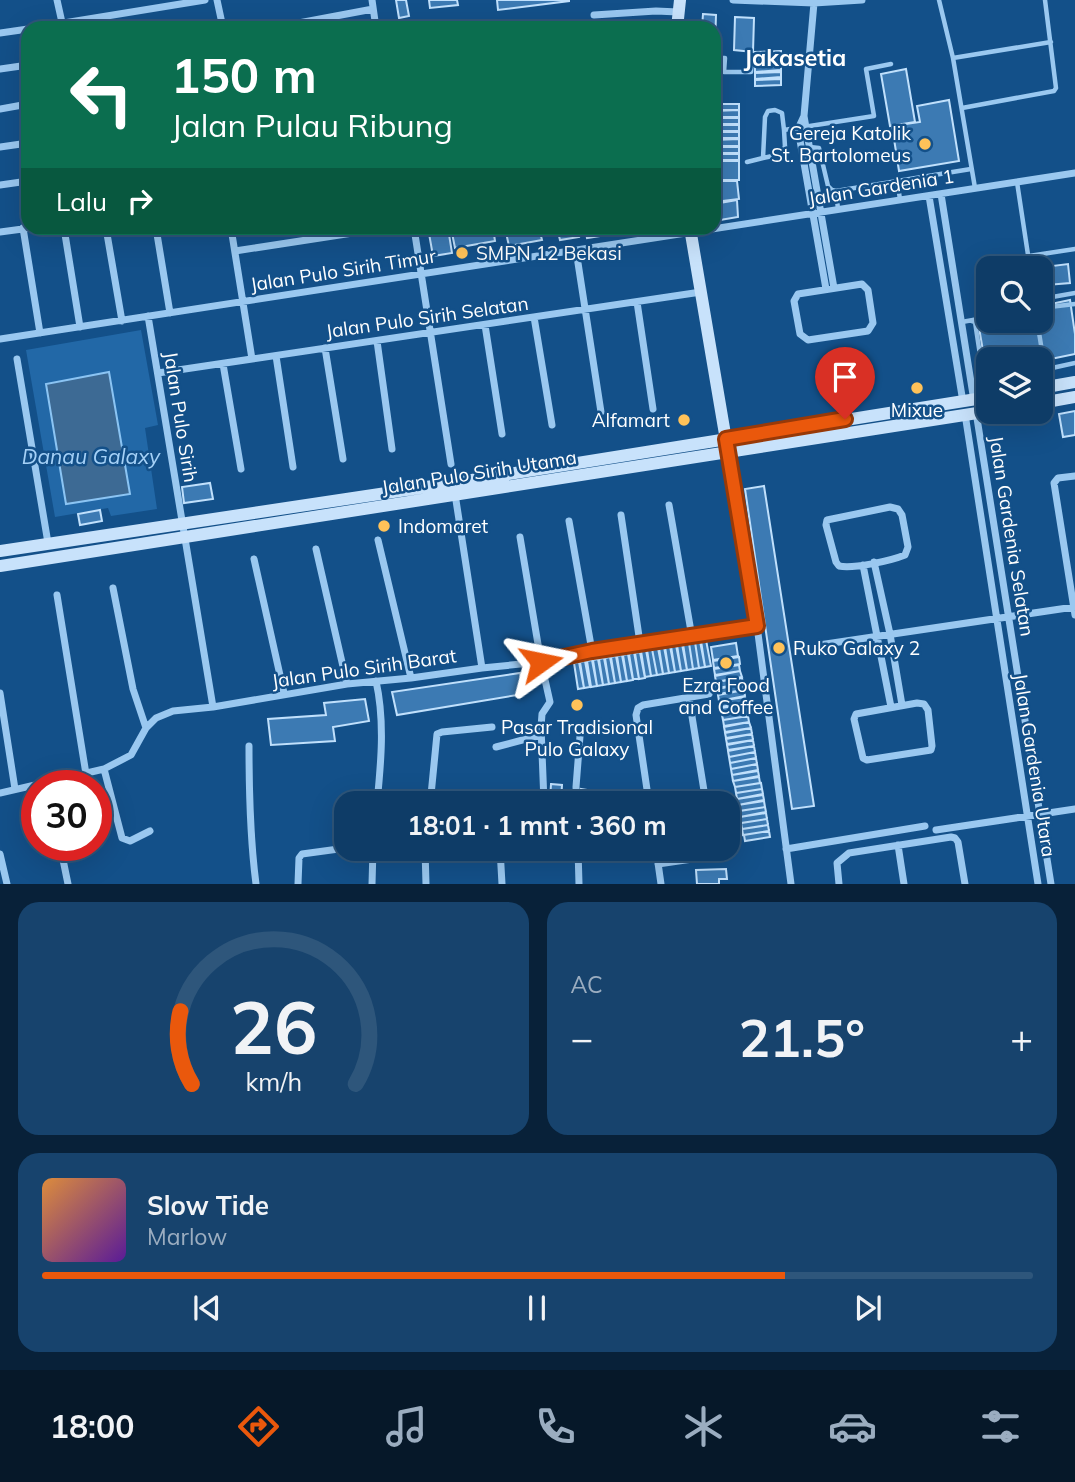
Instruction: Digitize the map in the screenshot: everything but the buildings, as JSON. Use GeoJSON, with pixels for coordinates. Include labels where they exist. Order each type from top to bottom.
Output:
{"type":"FeatureCollection","features":[{"type":"Feature","properties":{"kind":"main road"},"geometry":{"type":"LineString","coordinates":[[692,235],[728,453]]}},
{"type":"Feature","properties":{"kind":"main road"},"geometry":{"type":"LineString","coordinates":[[1053,386],[1075,382]]}},
{"type":"Feature","properties":{"kind":"main road"},"geometry":{"type":"LineString","coordinates":[[1053,400],[1075,397]]}},
{"type":"Feature","properties":{"kind":"main road","name":"Jalan Pulo Sirih Utama"},"geometry":{"type":"LineString","coordinates":[[0,551],[183,523],[728,453],[771,439],[920,407],[976,399]]}},
{"type":"Feature","properties":{"kind":"main road"},"geometry":{"type":"LineString","coordinates":[[920,407],[923,422]]}},
{"type":"Feature","properties":{"kind":"main road","name":"Jalan Pulo Sirih Utama"},"geometry":{"type":"LineString","coordinates":[[0,566],[185,537],[726,439],[771,439],[976,414]]}},
{"type":"Feature","properties":{"kind":"main road"},"geometry":{"type":"LineString","coordinates":[[682,446],[684,459]]}},
{"type":"Feature","properties":{"kind":"street"},"geometry":{"type":"LineString","coordinates":[[57,0],[61,21]]}},
{"type":"Feature","properties":{"kind":"street"},"geometry":{"type":"LineString","coordinates":[[90,21],[205,0]]}},
{"type":"Feature","properties":{"kind":"street"},"geometry":{"type":"LineString","coordinates":[[217,0],[222,21]]}},
{"type":"Feature","properties":{"kind":"street"},"geometry":{"type":"LineString","coordinates":[[372,0],[375,21]]}},
{"type":"Feature","properties":{"kind":"street"},"geometry":{"type":"LineString","coordinates":[[733,0],[862,0]]}},
{"type":"Feature","properties":{"kind":"street"},"geometry":{"type":"LineString","coordinates":[[815,2],[802,128],[813,214],[830,288]]}},
{"type":"Feature","properties":{"kind":"street"},"geometry":{"type":"LineString","coordinates":[[594,15],[656,11],[679,6]]}},
{"type":"Feature","properties":{"kind":"street"},"geometry":{"type":"LineString","coordinates":[[309,21],[373,9]]}},
{"type":"Feature","properties":{"kind":"street"},"geometry":{"type":"LineString","coordinates":[[0,33],[21,30]]}},
{"type":"Feature","properties":{"kind":"street"},"geometry":{"type":"LineString","coordinates":[[0,69],[21,66]]}},
{"type":"Feature","properties":{"kind":"street"},"geometry":{"type":"LineString","coordinates":[[0,109],[21,105]]}},
{"type":"Feature","properties":{"kind":"street"},"geometry":{"type":"LineString","coordinates":[[802,128],[810,148],[822,212],[830,288]]}},
{"type":"Feature","properties":{"kind":"street"},"geometry":{"type":"LineString","coordinates":[[0,147],[21,144]]}},
{"type":"Feature","properties":{"kind":"street","name":"Jalan Gardenia 1"},"geometry":{"type":"LineString","coordinates":[[721,226],[1075,173]]}},
{"type":"Feature","properties":{"kind":"street"},"geometry":{"type":"LineString","coordinates":[[0,185],[21,182]]}},
{"type":"Feature","properties":{"kind":"street","name":"Jalan Gardenia Selatan"},"geometry":{"type":"LineString","coordinates":[[941,194],[970,415],[1009,617],[1051,884]]}},
{"type":"Feature","properties":{"kind":"street"},"geometry":{"type":"LineString","coordinates":[[929,196],[968,400]]}},
{"type":"Feature","properties":{"kind":"street"},"geometry":{"type":"LineString","coordinates":[[0,232],[21,229]]}},
{"type":"Feature","properties":{"kind":"street"},"geometry":{"type":"LineString","coordinates":[[27,235],[40,333]]}},
{"type":"Feature","properties":{"kind":"street"},"geometry":{"type":"LineString","coordinates":[[65,235],[80,327]]}},
{"type":"Feature","properties":{"kind":"street"},"geometry":{"type":"LineString","coordinates":[[107,235],[122,320]]}},
{"type":"Feature","properties":{"kind":"street"},"geometry":{"type":"LineString","coordinates":[[157,235],[170,313]]}},
{"type":"Feature","properties":{"kind":"street"},"geometry":{"type":"LineString","coordinates":[[232,235],[252,359]]}},
{"type":"Feature","properties":{"kind":"street"},"geometry":{"type":"LineString","coordinates":[[235,251],[339,235]]}},
{"type":"Feature","properties":{"kind":"street"},"geometry":{"type":"LineString","coordinates":[[415,235],[451,464]]}},
{"type":"Feature","properties":{"kind":"street","name":"Jalan Pulo Sirih Timur"},"geometry":{"type":"LineString","coordinates":[[0,337],[243,302],[662,235]]}},
{"type":"Feature","properties":{"kind":"street"},"geometry":{"type":"LineString","coordinates":[[576,250],[601,412]]}},
{"type":"Feature","properties":{"kind":"street"},"geometry":{"type":"LineString","coordinates":[[865,285],[873,323],[868,331],[808,340],[800,334],[794,301],[798,294],[830,288],[865,285]]}},
{"type":"Feature","properties":{"kind":"street","name":"Jalan Pulo Sirih Selatan"},"geometry":{"type":"LineString","coordinates":[[158,373],[701,292]]}},
{"type":"Feature","properties":{"kind":"street"},"geometry":{"type":"LineString","coordinates":[[637,302],[653,409]]}},
{"type":"Feature","properties":{"kind":"street","name":"Jalan Pulo Sirih"},"geometry":{"type":"LineString","coordinates":[[148,316],[213,707]]}},
{"type":"Feature","properties":{"kind":"street"},"geometry":{"type":"LineString","coordinates":[[534,317],[552,425]]}},
{"type":"Feature","properties":{"kind":"street"},"geometry":{"type":"LineString","coordinates":[[485,325],[502,434]]}},
{"type":"Feature","properties":{"kind":"street"},"geometry":{"type":"LineString","coordinates":[[377,341],[393,449]]}},
{"type":"Feature","properties":{"kind":"street"},"geometry":{"type":"LineString","coordinates":[[326,348],[343,460]]}},
{"type":"Feature","properties":{"kind":"street"},"geometry":{"type":"LineString","coordinates":[[276,356],[293,467]]}},
{"type":"Feature","properties":{"kind":"street"},"geometry":{"type":"LineString","coordinates":[[17,359],[48,543]]}},
{"type":"Feature","properties":{"kind":"street"},"geometry":{"type":"LineString","coordinates":[[223,364],[241,469]]}},
{"type":"Feature","properties":{"kind":"street","name":"Jalan Gardenia Utara"},"geometry":{"type":"LineString","coordinates":[[970,415],[996,618],[1038,884]]}},
{"type":"Feature","properties":{"kind":"street"},"geometry":{"type":"LineString","coordinates":[[728,453],[757,626],[791,884]]}},
{"type":"Feature","properties":{"kind":"street"},"geometry":{"type":"LineString","coordinates":[[819,645],[996,618],[1074,611],[1054,483],[1058,478],[1075,476]]}},
{"type":"Feature","properties":{"kind":"street"},"geometry":{"type":"LineString","coordinates":[[454,489],[482,668]]}},
{"type":"Feature","properties":{"kind":"street"},"geometry":{"type":"LineString","coordinates":[[669,505],[692,637]]}},
{"type":"Feature","properties":{"kind":"street"},"geometry":{"type":"LineString","coordinates":[[894,507],[898,509],[902,515],[908,550],[905,555],[863,565],[844,568],[837,565],[826,522],[829,519],[894,507]]}},
{"type":"Feature","properties":{"kind":"street"},"geometry":{"type":"LineString","coordinates":[[621,514],[640,643]]}},
{"type":"Feature","properties":{"kind":"street"},"geometry":{"type":"LineString","coordinates":[[569,522],[592,651]]}},
{"type":"Feature","properties":{"kind":"street"},"geometry":{"type":"LineString","coordinates":[[520,537],[550,702],[542,714],[544,791]]}},
{"type":"Feature","properties":{"kind":"street"},"geometry":{"type":"LineString","coordinates":[[378,540],[411,678]]}},
{"type":"Feature","properties":{"kind":"street"},"geometry":{"type":"LineString","coordinates":[[1064,541],[1075,540]]}},
{"type":"Feature","properties":{"kind":"street"},"geometry":{"type":"LineString","coordinates":[[316,549],[348,684]]}},
{"type":"Feature","properties":{"kind":"street"},"geometry":{"type":"LineString","coordinates":[[254,559],[284,693]]}},
{"type":"Feature","properties":{"kind":"street"},"geometry":{"type":"LineString","coordinates":[[874,562],[902,705]]}},
{"type":"Feature","properties":{"kind":"street"},"geometry":{"type":"LineString","coordinates":[[863,565],[891,707]]}},
{"type":"Feature","properties":{"kind":"street"},"geometry":{"type":"LineString","coordinates":[[113,588],[133,689],[146,728]]}},
{"type":"Feature","properties":{"kind":"street"},"geometry":{"type":"LineString","coordinates":[[57,595],[85,770]]}},
{"type":"Feature","properties":{"kind":"street","name":"Jalan Pulo Sirih Barat"},"geometry":{"type":"LineString","coordinates":[[100,770],[131,755],[146,728],[156,718],[173,711],[213,707],[348,684],[541,662],[640,643],[757,626]]}},
{"type":"Feature","properties":{"kind":"street"},"geometry":{"type":"LineString","coordinates":[[376,681],[382,719],[378,791]]}},
{"type":"Feature","properties":{"kind":"street"},"geometry":{"type":"LineString","coordinates":[[0,693],[15,789]]}},
{"type":"Feature","properties":{"kind":"street"},"geometry":{"type":"LineString","coordinates":[[647,791],[636,712],[638,708],[709,694]]}},
{"type":"Feature","properties":{"kind":"street"},"geometry":{"type":"LineString","coordinates":[[689,698],[704,791]]}},
{"type":"Feature","properties":{"kind":"street"},"geometry":{"type":"LineString","coordinates":[[918,703],[927,707],[931,750],[864,759],[854,718],[856,714],[902,705],[918,703]]}},
{"type":"Feature","properties":{"kind":"street"},"geometry":{"type":"LineString","coordinates":[[431,791],[437,734],[492,727]]}},
{"type":"Feature","properties":{"kind":"street"},"geometry":{"type":"LineString","coordinates":[[496,747],[541,735]]}},
{"type":"Feature","properties":{"kind":"street"},"geometry":{"type":"LineString","coordinates":[[576,791],[580,736]]}},
{"type":"Feature","properties":{"kind":"street"},"geometry":{"type":"LineString","coordinates":[[249,746],[251,844],[257,884]]}},
{"type":"Feature","properties":{"kind":"street"},"geometry":{"type":"LineString","coordinates":[[104,769],[122,838],[130,841],[150,831]]}},
{"type":"Feature","properties":{"kind":"street","name":"Jalan Pulo Sirih Barat"},"geometry":{"type":"LineString","coordinates":[[0,793],[21,788]]}},
{"type":"Feature","properties":{"kind":"street"},"geometry":{"type":"LineString","coordinates":[[936,830],[1075,808]]}},
{"type":"Feature","properties":{"kind":"street"},"geometry":{"type":"LineString","coordinates":[[786,849],[925,826]]}},
{"type":"Feature","properties":{"kind":"street"},"geometry":{"type":"LineString","coordinates":[[839,884],[837,863],[854,852],[950,837],[958,842],[965,884]]}},
{"type":"Feature","properties":{"kind":"street"},"geometry":{"type":"LineString","coordinates":[[898,845],[904,884]]}},
{"type":"Feature","properties":{"kind":"street"},"geometry":{"type":"LineString","coordinates":[[298,884],[299,856],[334,850]]}},
{"type":"Feature","properties":{"kind":"street"},"geometry":{"type":"LineString","coordinates":[[0,854],[7,884]]}},
{"type":"Feature","properties":{"kind":"street"},"geometry":{"type":"LineString","coordinates":[[63,861],[68,884]]}},
{"type":"Feature","properties":{"kind":"street"},"geometry":{"type":"LineString","coordinates":[[372,884],[373,861]]}},
{"type":"Feature","properties":{"kind":"street"},"geometry":{"type":"LineString","coordinates":[[425,861],[426,884]]}},
{"type":"Feature","properties":{"kind":"street"},"geometry":{"type":"LineString","coordinates":[[501,861],[502,884]]}},
{"type":"Feature","properties":{"kind":"street"},"geometry":{"type":"LineString","coordinates":[[578,861],[579,884]]}},
{"type":"Feature","properties":{"kind":"street"},"geometry":{"type":"LineString","coordinates":[[658,861],[661,884]]}},
{"type":"Feature","properties":{"kind":"street"},"geometry":{"type":"LineString","coordinates":[[659,864],[679,861]]}},
{"type":"Feature","properties":{"kind":"lane"},"geometry":{"type":"LineString","coordinates":[[939,0],[953,58],[975,188]]}},
{"type":"Feature","properties":{"kind":"lane"},"geometry":{"type":"LineString","coordinates":[[962,108],[1054,91],[1056,88],[1045,0]]}},
{"type":"Feature","properties":{"kind":"lane"},"geometry":{"type":"LineString","coordinates":[[953,58],[1051,42]]}},
{"type":"Feature","properties":{"kind":"lane"},"geometry":{"type":"LineString","coordinates":[[721,58],[725,58],[724,72],[751,72],[752,57]]}},
{"type":"Feature","properties":{"kind":"lane"},"geometry":{"type":"LineString","coordinates":[[784,130],[874,116],[866,69],[891,64]]}},
{"type":"Feature","properties":{"kind":"lane"},"geometry":{"type":"LineString","coordinates":[[747,162],[777,155],[785,147],[782,113],[775,110],[767,112],[765,117],[763,158]]}},
{"type":"Feature","properties":{"kind":"lane"},"geometry":{"type":"LineString","coordinates":[[810,148],[819,148],[828,187],[836,191],[971,169]]}},
{"type":"Feature","properties":{"kind":"lane"},"geometry":{"type":"LineString","coordinates":[[897,181],[900,200]]}},
{"type":"Feature","properties":{"kind":"lane"},"geometry":{"type":"LineString","coordinates":[[1017,182],[1029,256],[1075,249]]}},
{"type":"Feature","properties":{"kind":"lane"},"geometry":{"type":"LineString","coordinates":[[836,191],[839,210]]}},
{"type":"Feature","properties":{"kind":"lane"},"geometry":{"type":"LineString","coordinates":[[1053,297],[1075,293]]}},
{"type":"Feature","properties":{"kind":"lane"},"geometry":{"type":"LineString","coordinates":[[1053,307],[1075,304]]}},
{"type":"Feature","properties":{"kind":"lane"},"geometry":{"type":"LineString","coordinates":[[960,323],[976,320]]}},
{"type":"Feature","properties":{"kind":"lane"},"geometry":{"type":"LineString","coordinates":[[972,321],[975,322],[979,347]]}},
{"type":"Feature","properties":{"kind":"lane"},"geometry":{"type":"LineString","coordinates":[[1053,368],[1075,363]]}},
{"type":"Feature","properties":{"kind":"shaded area"},"geometry":{"type":"Polygon","coordinates":[[[141,330],[158,425],[145,428],[157,509],[111,516],[108,508],[55,517],[26,350],[141,330]]]}},
{"type":"Feature","properties":{"kind":"water","name":"Danau Galaxy"},"geometry":{"type":"Polygon","coordinates":[[[109,372],[130,494],[66,504],[46,384],[109,372]]]}},
{"type":"Feature","properties":{"kind":"place","name":"Gereja Katolik St. Bartolomeus"},"geometry":{"type":"Point","coordinates":[925,144]}},
{"type":"Feature","properties":{"kind":"place","name":"SMPN 12 Bekasi"},"geometry":{"type":"Point","coordinates":[462,253]}},
{"type":"Feature","properties":{"kind":"place","name":"Mixue"},"geometry":{"type":"Point","coordinates":[917,388]}},
{"type":"Feature","properties":{"kind":"place","name":"Alfamart"},"geometry":{"type":"Point","coordinates":[684,420]}},
{"type":"Feature","properties":{"kind":"place","name":"Indomaret"},"geometry":{"type":"Point","coordinates":[384,526]}},
{"type":"Feature","properties":{"kind":"place","name":"Ruko Galaxy 2"},"geometry":{"type":"Point","coordinates":[779,648]}},
{"type":"Feature","properties":{"kind":"place","name":"Ezra Food and Coffee"},"geometry":{"type":"Point","coordinates":[726,663]}},
{"type":"Feature","properties":{"kind":"place","name":"Pasar Tradisional Pulo Galaxy"},"geometry":{"type":"Point","coordinates":[577,705]}},
{"type":"Feature","properties":{"kind":"district","name":"Jakasetia"},"geometry":{"type":"Point","coordinates":[795,58]}},
{"type":"Feature","properties":{"kind":"route"},"geometry":{"type":"LineString","coordinates":[[541,662],[592,651],[757,626],[726,439],[845,419]]}}]}
